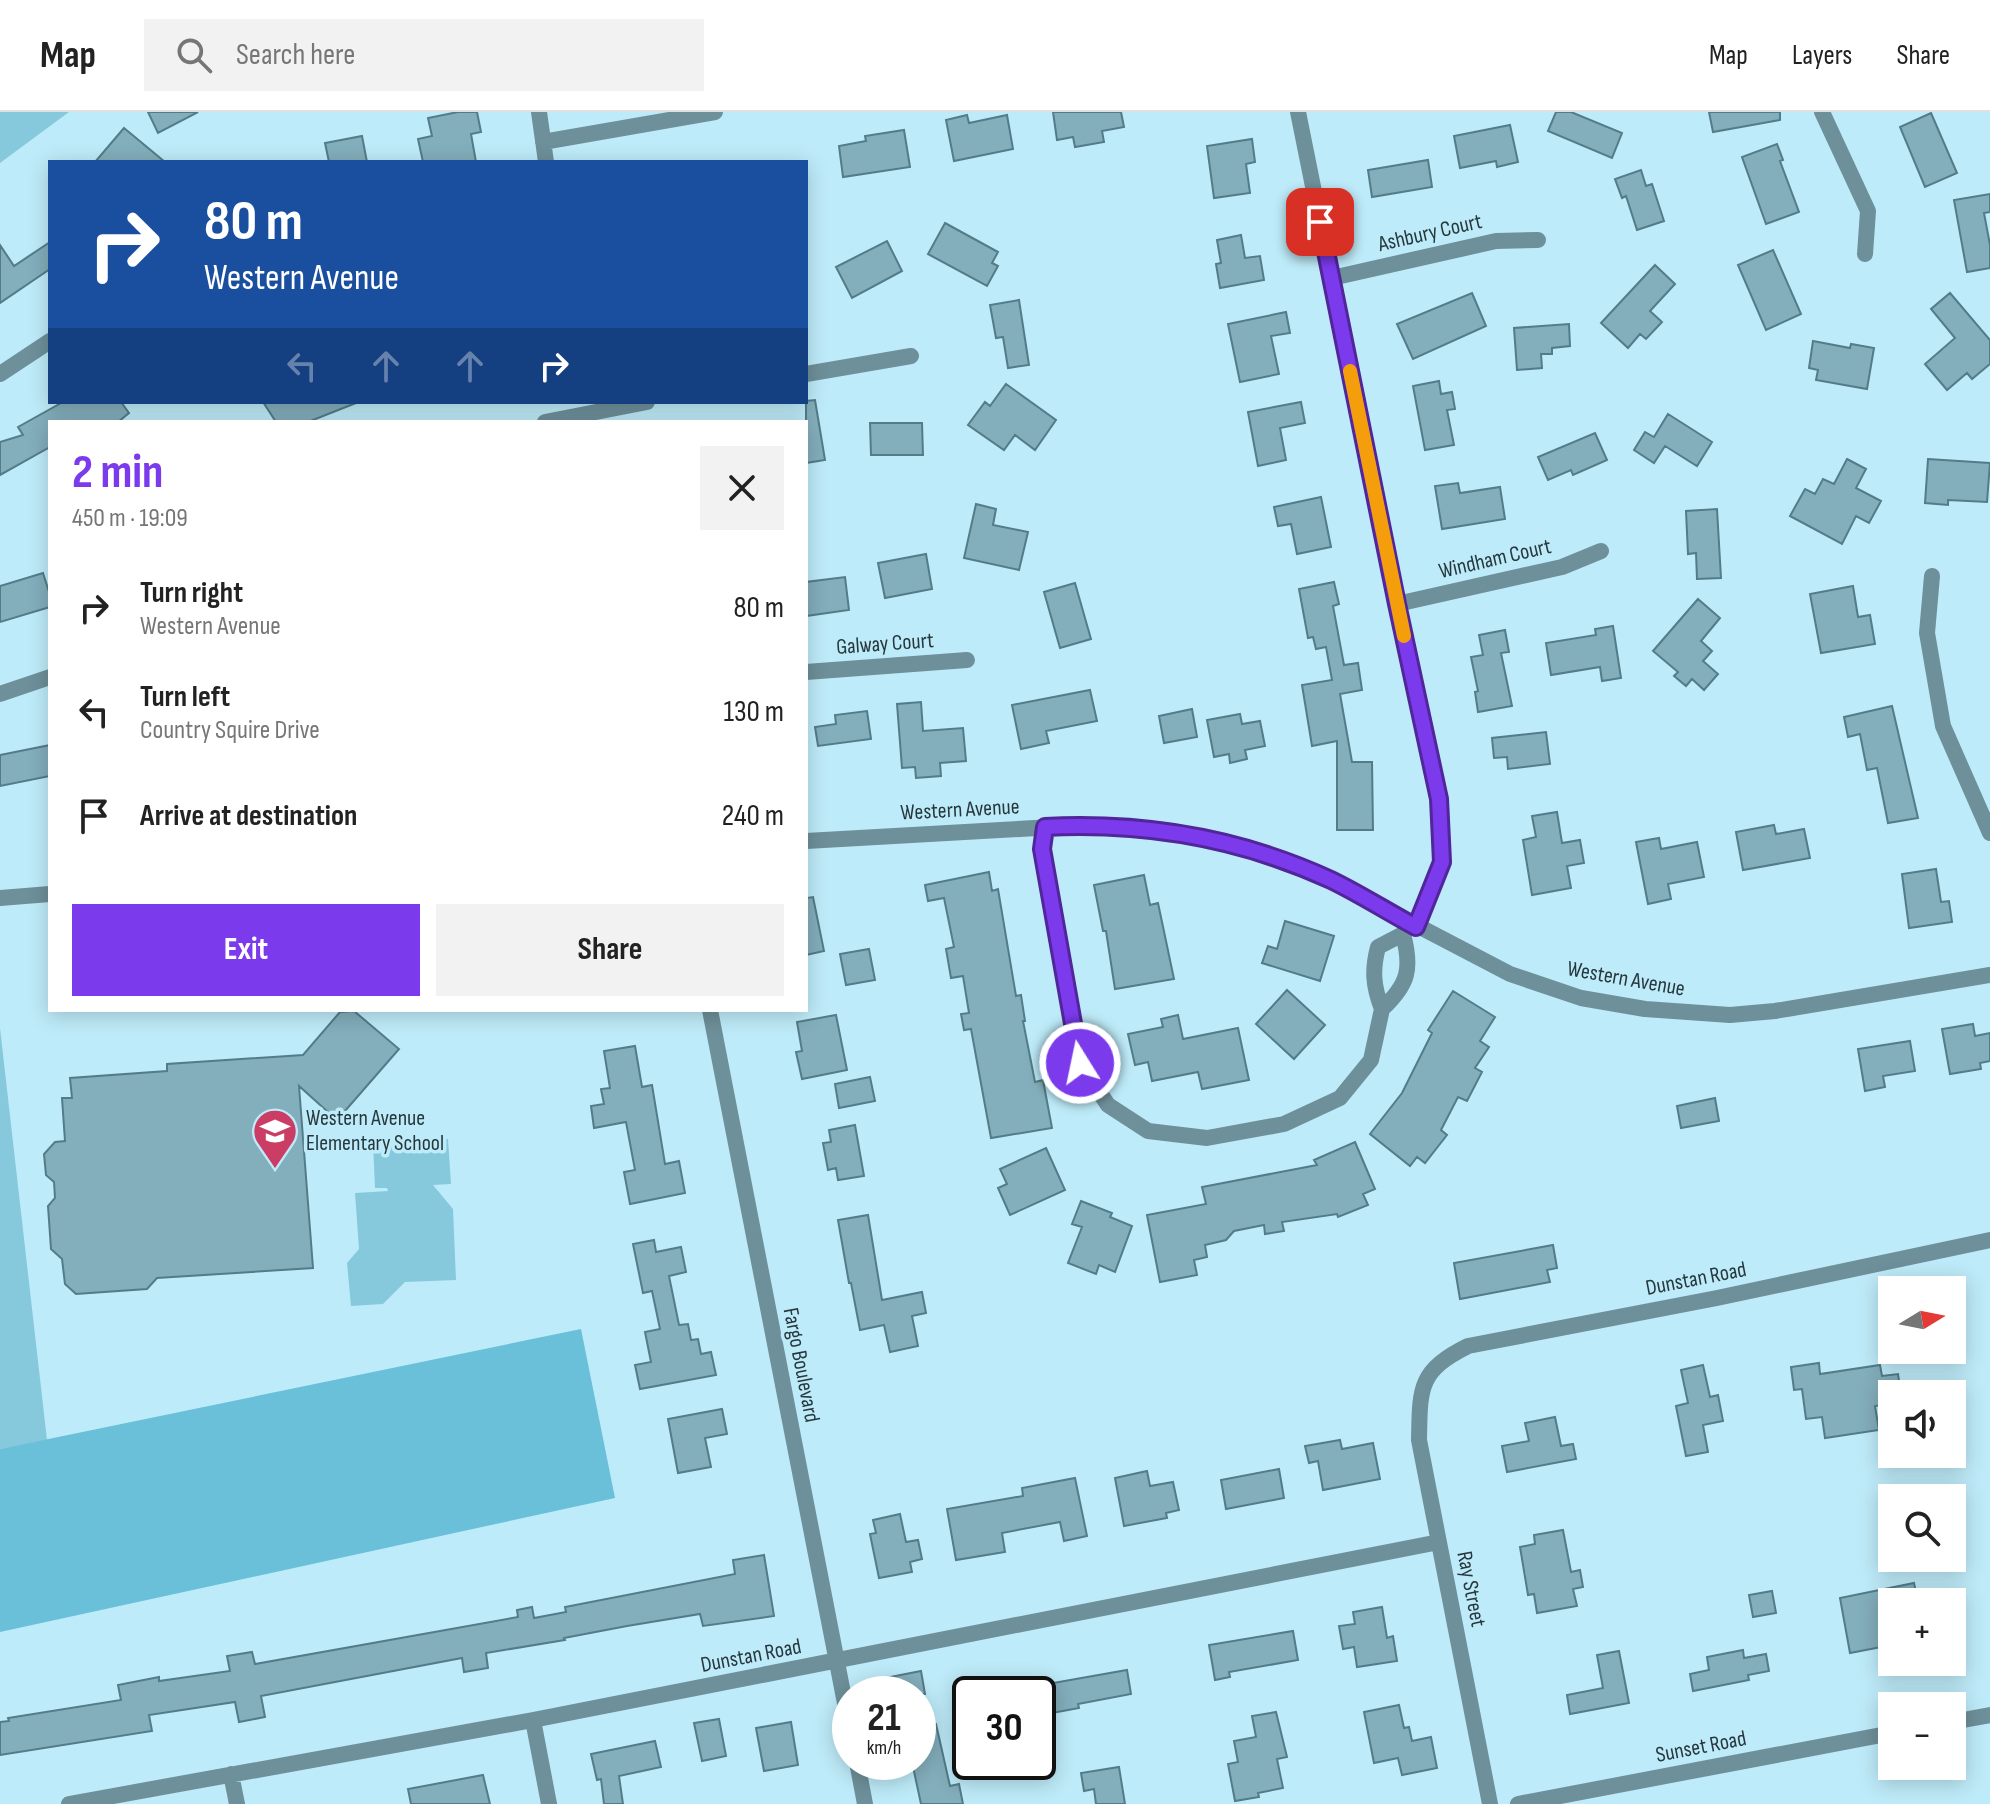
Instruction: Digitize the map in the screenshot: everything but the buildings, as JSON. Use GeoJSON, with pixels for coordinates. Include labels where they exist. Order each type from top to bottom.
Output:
{"type":"FeatureCollection","features":[{"type":"Feature","properties":{"kind":"street"},"geometry":{"type":"LineString","coordinates":[[539,112],[546,160]]}},
{"type":"Feature","properties":{"kind":"street"},"geometry":{"type":"LineString","coordinates":[[543,142],[715,112]]}},
{"type":"Feature","properties":{"kind":"street"},"geometry":{"type":"LineString","coordinates":[[1298,112],[1439,799],[1442,862],[1416,927]]}},
{"type":"Feature","properties":{"kind":"street"},"geometry":{"type":"LineString","coordinates":[[1822,112],[1868,211],[1865,254]]}},
{"type":"Feature","properties":{"kind":"street","name":"Ashbury Court"},"geometry":{"type":"LineString","coordinates":[[1332,278],[1496,241],[1538,240]]}},
{"type":"Feature","properties":{"kind":"street"},"geometry":{"type":"LineString","coordinates":[[0,374],[48,342]]}},
{"type":"Feature","properties":{"kind":"street"},"geometry":{"type":"LineString","coordinates":[[808,374],[911,356]]}},
{"type":"Feature","properties":{"kind":"street"},"geometry":{"type":"LineString","coordinates":[[554,420],[636,404]]}},
{"type":"Feature","properties":{"kind":"street","name":"Windham Court"},"geometry":{"type":"LineString","coordinates":[[1397,604],[1562,567],[1601,551]]}},
{"type":"Feature","properties":{"kind":"street"},"geometry":{"type":"LineString","coordinates":[[1932,576],[1927,633],[1943,726],[1990,833]]}},
{"type":"Feature","properties":{"kind":"street","name":"Galway Court"},"geometry":{"type":"LineString","coordinates":[[808,672],[967,660]]}},
{"type":"Feature","properties":{"kind":"street"},"geometry":{"type":"LineString","coordinates":[[0,694],[48,678]]}},
{"type":"Feature","properties":{"kind":"street","name":"Western Avenue"},"geometry":{"type":"LineString","coordinates":[[808,841],[1089,825],[1165,830],[1241,847],[1330,880],[1510,974],[1581,998],[1645,1009],[1730,1015],[1775,1011],[1990,975]]}},
{"type":"Feature","properties":{"kind":"street"},"geometry":{"type":"LineString","coordinates":[[1045,827],[1042,849],[1080,1063],[1108,1105],[1148,1131],[1207,1138],[1284,1124],[1340,1098],[1371,1060],[1382,1009]]}},
{"type":"Feature","properties":{"kind":"street"},"geometry":{"type":"LineString","coordinates":[[0,898],[48,894]]}},
{"type":"Feature","properties":{"kind":"street","name":"Fargo Boulevard"},"geometry":{"type":"LineString","coordinates":[[710,1012],[839,1676]]}},
{"type":"Feature","properties":{"kind":"street","name":"Dunstan Road"},"geometry":{"type":"LineString","coordinates":[[1423,1381],[1442,1359],[1468,1346],[1717,1298],[1990,1240]]}},
{"type":"Feature","properties":{"kind":"street","name":"Ray Street"},"geometry":{"type":"LineString","coordinates":[[1423,1381],[1419,1440],[1490,1804]]}},
{"type":"Feature","properties":{"kind":"street","name":"Dunstan Road"},"geometry":{"type":"LineString","coordinates":[[69,1804],[533,1720],[1439,1542]]}},
{"type":"Feature","properties":{"kind":"street"},"geometry":{"type":"LineString","coordinates":[[1966,1719],[1990,1715]]}},
{"type":"Feature","properties":{"kind":"street"},"geometry":{"type":"LineString","coordinates":[[533,1720],[549,1804]]}},
{"type":"Feature","properties":{"kind":"street","name":"Sunset Road"},"geometry":{"type":"LineString","coordinates":[[1518,1804],[1878,1736]]}},
{"type":"Feature","properties":{"kind":"street"},"geometry":{"type":"LineString","coordinates":[[231,1774],[237,1804]]}},
{"type":"Feature","properties":{"kind":"street"},"geometry":{"type":"LineString","coordinates":[[860,1780],[865,1804]]}},
{"type":"Feature","properties":{"kind":"shaded area"},"geometry":{"type":"Polygon","coordinates":[[[0,112],[69,112],[0,163],[0,112]]]}},
{"type":"Feature","properties":{"kind":"shaded area"},"geometry":{"type":"Polygon","coordinates":[[[0,1028],[47,1440],[0,1449],[0,1028]]]}},
{"type":"Feature","properties":{"kind":"shaded area"},"geometry":{"type":"Polygon","coordinates":[[[448,1139],[451,1184],[433,1185],[453,1209],[456,1280],[405,1282],[383,1304],[351,1306],[347,1263],[359,1249],[355,1193],[388,1191],[387,1188],[375,1188],[373,1144],[448,1139]]]}},
{"type":"Feature","properties":{"kind":"shaded area"},"geometry":{"type":"Polygon","coordinates":[[[581,1329],[615,1498],[0,1632],[0,1449],[581,1329]]]}},
{"type":"Feature","properties":{"kind":"slow traffic"},"geometry":{"type":"LineString","coordinates":[[1350,371],[1404,636]]}},
{"type":"Feature","properties":{"kind":"place","name":"Western Avenue Elementary School"},"geometry":{"type":"Point","coordinates":[275,1170]}},
{"type":"Feature","properties":{"kind":"route"},"geometry":{"type":"LineString","coordinates":[[1080,1063],[1042,849],[1045,827],[1089,825],[1165,830],[1241,847],[1330,880],[1416,927],[1442,862],[1439,799],[1320,222]]}}]}
